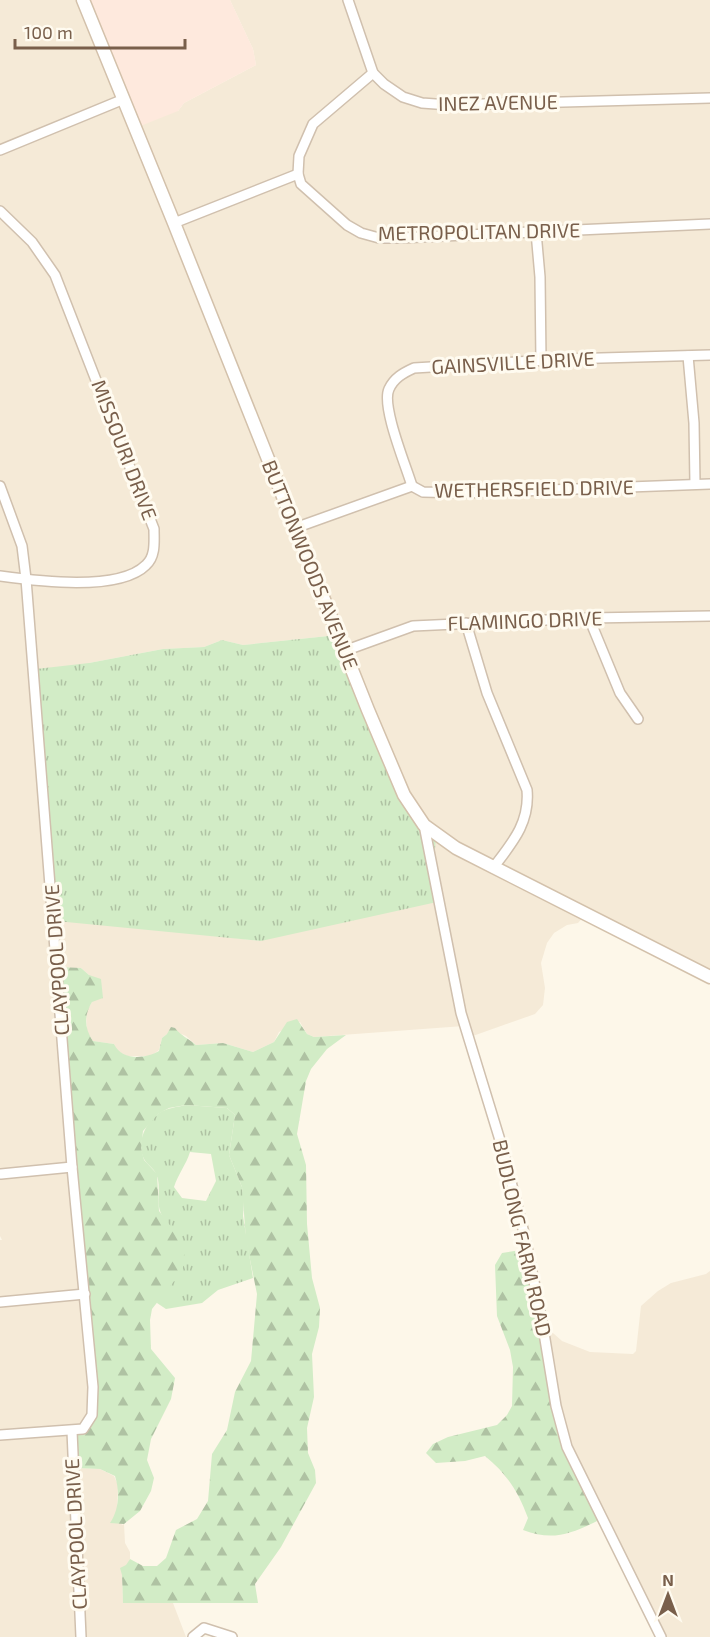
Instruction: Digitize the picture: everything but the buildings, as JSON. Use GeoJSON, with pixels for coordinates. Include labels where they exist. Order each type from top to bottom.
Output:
{"type":"FeatureCollection","features":[{"type":"Feature","properties":{"kind":"street","name":"BUTTONWOODS AVENUE"},"geometry":{"type":"LineString","coordinates":[[83,0],[404,795],[424,825],[456,848],[710,977]]}},
{"type":"Feature","properties":{"kind":"street"},"geometry":{"type":"LineString","coordinates":[[174,223],[298,174],[299,156],[313,124],[373,73],[348,0]]}},
{"type":"Feature","properties":{"kind":"street","name":"INEZ AVENUE"},"geometry":{"type":"LineString","coordinates":[[373,73],[403,97],[422,103],[449,105],[710,98]]}},
{"type":"Feature","properties":{"kind":"street"},"geometry":{"type":"LineString","coordinates":[[0,150],[124,99]]}},
{"type":"Feature","properties":{"kind":"street","name":"METROPOLITAN DRIVE"},"geometry":{"type":"LineString","coordinates":[[298,174],[301,184],[348,225],[361,233],[379,238],[710,224]]}},
{"type":"Feature","properties":{"kind":"street","name":"MISSOURI DRIVE"},"geometry":{"type":"LineString","coordinates":[[0,212],[32,242],[55,275],[154,529],[154,549],[148,564],[129,576],[92,582],[64,583],[0,576]]}},
{"type":"Feature","properties":{"kind":"street"},"geometry":{"type":"LineString","coordinates":[[536,232],[540,277],[541,361]]}},
{"type":"Feature","properties":{"kind":"street","name":"GAINSVILLE DRIVE"},"geometry":{"type":"LineString","coordinates":[[412,486],[388,410],[387,396],[389,388],[397,377],[414,368],[710,355]]}},
{"type":"Feature","properties":{"kind":"street"},"geometry":{"type":"LineString","coordinates":[[688,356],[694,423],[695,484]]}},
{"type":"Feature","properties":{"kind":"street","name":"WETHERSFIELD DRIVE"},"geometry":{"type":"LineString","coordinates":[[295,528],[412,486],[423,492],[464,492],[710,484]]}},
{"type":"Feature","properties":{"kind":"street","name":"CLAYPOOL DRIVE"},"geometry":{"type":"LineString","coordinates":[[0,486],[22,546],[26,579],[72,1167],[93,1386],[92,1414],[83,1429],[74,1431],[81,1637]]}},
{"type":"Feature","properties":{"kind":"street","name":"FLAMINGO DRIVE"},"geometry":{"type":"LineString","coordinates":[[344,651],[413,626],[589,618],[710,616]]}},
{"type":"Feature","properties":{"kind":"street"},"geometry":{"type":"LineString","coordinates":[[589,618],[620,693],[638,719]]}},
{"type":"Feature","properties":{"kind":"street"},"geometry":{"type":"LineString","coordinates":[[466,623],[487,693],[527,790],[526,818],[518,836],[493,868]]}},
{"type":"Feature","properties":{"kind":"street","name":"BUDLONG FARM ROAD"},"geometry":{"type":"LineString","coordinates":[[424,825],[454,968],[461,1013],[503,1150],[525,1237],[556,1406],[567,1447],[661,1637]]}},
{"type":"Feature","properties":{"kind":"street"},"geometry":{"type":"LineString","coordinates":[[1,1174],[72,1167]]}},
{"type":"Feature","properties":{"kind":"street"},"geometry":{"type":"LineString","coordinates":[[0,1302],[85,1294]]}},
{"type":"Feature","properties":{"kind":"street"},"geometry":{"type":"LineString","coordinates":[[0,1435],[74,1431]]}},
{"type":"Feature","properties":{"kind":"street"},"geometry":{"type":"LineString","coordinates":[[193,1637],[204,1628],[232,1637]]}},
{"type":"Feature","properties":{"kind":"shaded area"},"geometry":{"type":"Polygon","coordinates":[[[0,0],[85,0],[178,111],[184,103],[256,65],[253,49],[230,0],[710,0],[710,976],[584,916],[578,923],[567,925],[554,933],[547,943],[541,963],[545,988],[543,1005],[535,1014],[470,1037],[464,1026],[314,1037],[307,1034],[300,1022],[279,1032],[274,1042],[253,1052],[223,1043],[196,1045],[179,1033],[167,1034],[162,1038],[159,1050],[151,1056],[127,1056],[117,1051],[114,1044],[93,1041],[87,1033],[86,1012],[92,1002],[89,975],[81,968],[94,1390],[76,1468],[100,1469],[114,1476],[118,1485],[117,1514],[122,1525],[124,1524],[125,1543],[130,1552],[130,1559],[122,1575],[123,1602],[173,1603],[186,1637],[0,1637],[0,1240],[2,1240],[0,1236],[0,0]],[[338,635],[243,645],[222,640],[204,647],[163,649],[89,663],[166,930],[261,941],[423,822],[338,635]]]}},
{"type":"Feature","properties":{"kind":"shaded area"},"geometry":{"type":"Polygon","coordinates":[[[85,0],[230,0],[253,49],[256,65],[184,103],[178,111],[138,127],[85,0]]]}},
{"type":"Feature","properties":{"kind":"shaded area"},"geometry":{"type":"Polygon","coordinates":[[[710,1271],[710,1637],[656,1637],[566,1444],[545,1326],[562,1341],[590,1352],[633,1354],[636,1351],[641,1306],[671,1283],[710,1271]]]}},
{"type":"Feature","properties":{"kind":"green space"},"geometry":{"type":"Polygon","coordinates":[[[338,635],[404,794],[436,837],[433,872],[437,902],[261,941],[56,921],[36,669],[89,663],[163,649],[204,647],[222,640],[243,645],[338,635]]]}},
{"type":"Feature","properties":{"kind":"green space"},"geometry":{"type":"Polygon","coordinates":[[[59,967],[81,968],[89,975],[101,979],[103,998],[92,1002],[89,1007],[86,1017],[88,1031],[93,1041],[114,1044],[118,1050],[128,1056],[141,1057],[159,1051],[162,1038],[171,1027],[196,1045],[223,1043],[253,1052],[274,1042],[287,1022],[297,1019],[307,1034],[314,1037],[346,1035],[327,1049],[311,1069],[306,1081],[297,1134],[306,1165],[307,1224],[312,1278],[320,1308],[319,1327],[312,1354],[314,1397],[307,1428],[308,1453],[315,1470],[316,1483],[281,1547],[255,1584],[258,1603],[123,1603],[120,1568],[130,1559],[143,1566],[157,1566],[166,1558],[176,1530],[197,1519],[208,1501],[212,1454],[227,1430],[235,1392],[251,1361],[257,1294],[246,1240],[242,1187],[229,1155],[235,1115],[227,1108],[186,1105],[169,1108],[158,1114],[143,1131],[141,1148],[144,1160],[157,1174],[159,1211],[182,1241],[185,1259],[182,1271],[152,1309],[150,1320],[151,1349],[175,1378],[171,1399],[151,1439],[147,1460],[154,1478],[151,1491],[140,1511],[124,1524],[110,1523],[118,1501],[115,1476],[100,1469],[76,1468],[76,1431],[92,1415],[59,967]]]}},
{"type":"Feature","properties":{"kind":"green space"},"geometry":{"type":"Polygon","coordinates":[[[186,1105],[227,1108],[235,1115],[229,1155],[242,1187],[243,1216],[253,1278],[218,1290],[202,1303],[166,1309],[157,1303],[164,1219],[158,1201],[159,1185],[155,1172],[144,1159],[141,1146],[143,1134],[154,1117],[165,1110],[186,1105]],[[190,1152],[174,1187],[182,1198],[206,1201],[216,1181],[211,1154],[190,1152]]]}},
{"type":"Feature","properties":{"kind":"green space"},"geometry":{"type":"Polygon","coordinates":[[[527,1249],[566,1444],[601,1519],[572,1532],[554,1535],[534,1534],[523,1530],[528,1518],[520,1499],[506,1476],[485,1456],[465,1461],[436,1463],[426,1453],[433,1444],[448,1437],[497,1425],[512,1406],[513,1367],[510,1350],[497,1316],[495,1265],[502,1253],[527,1249]]]}}]}
